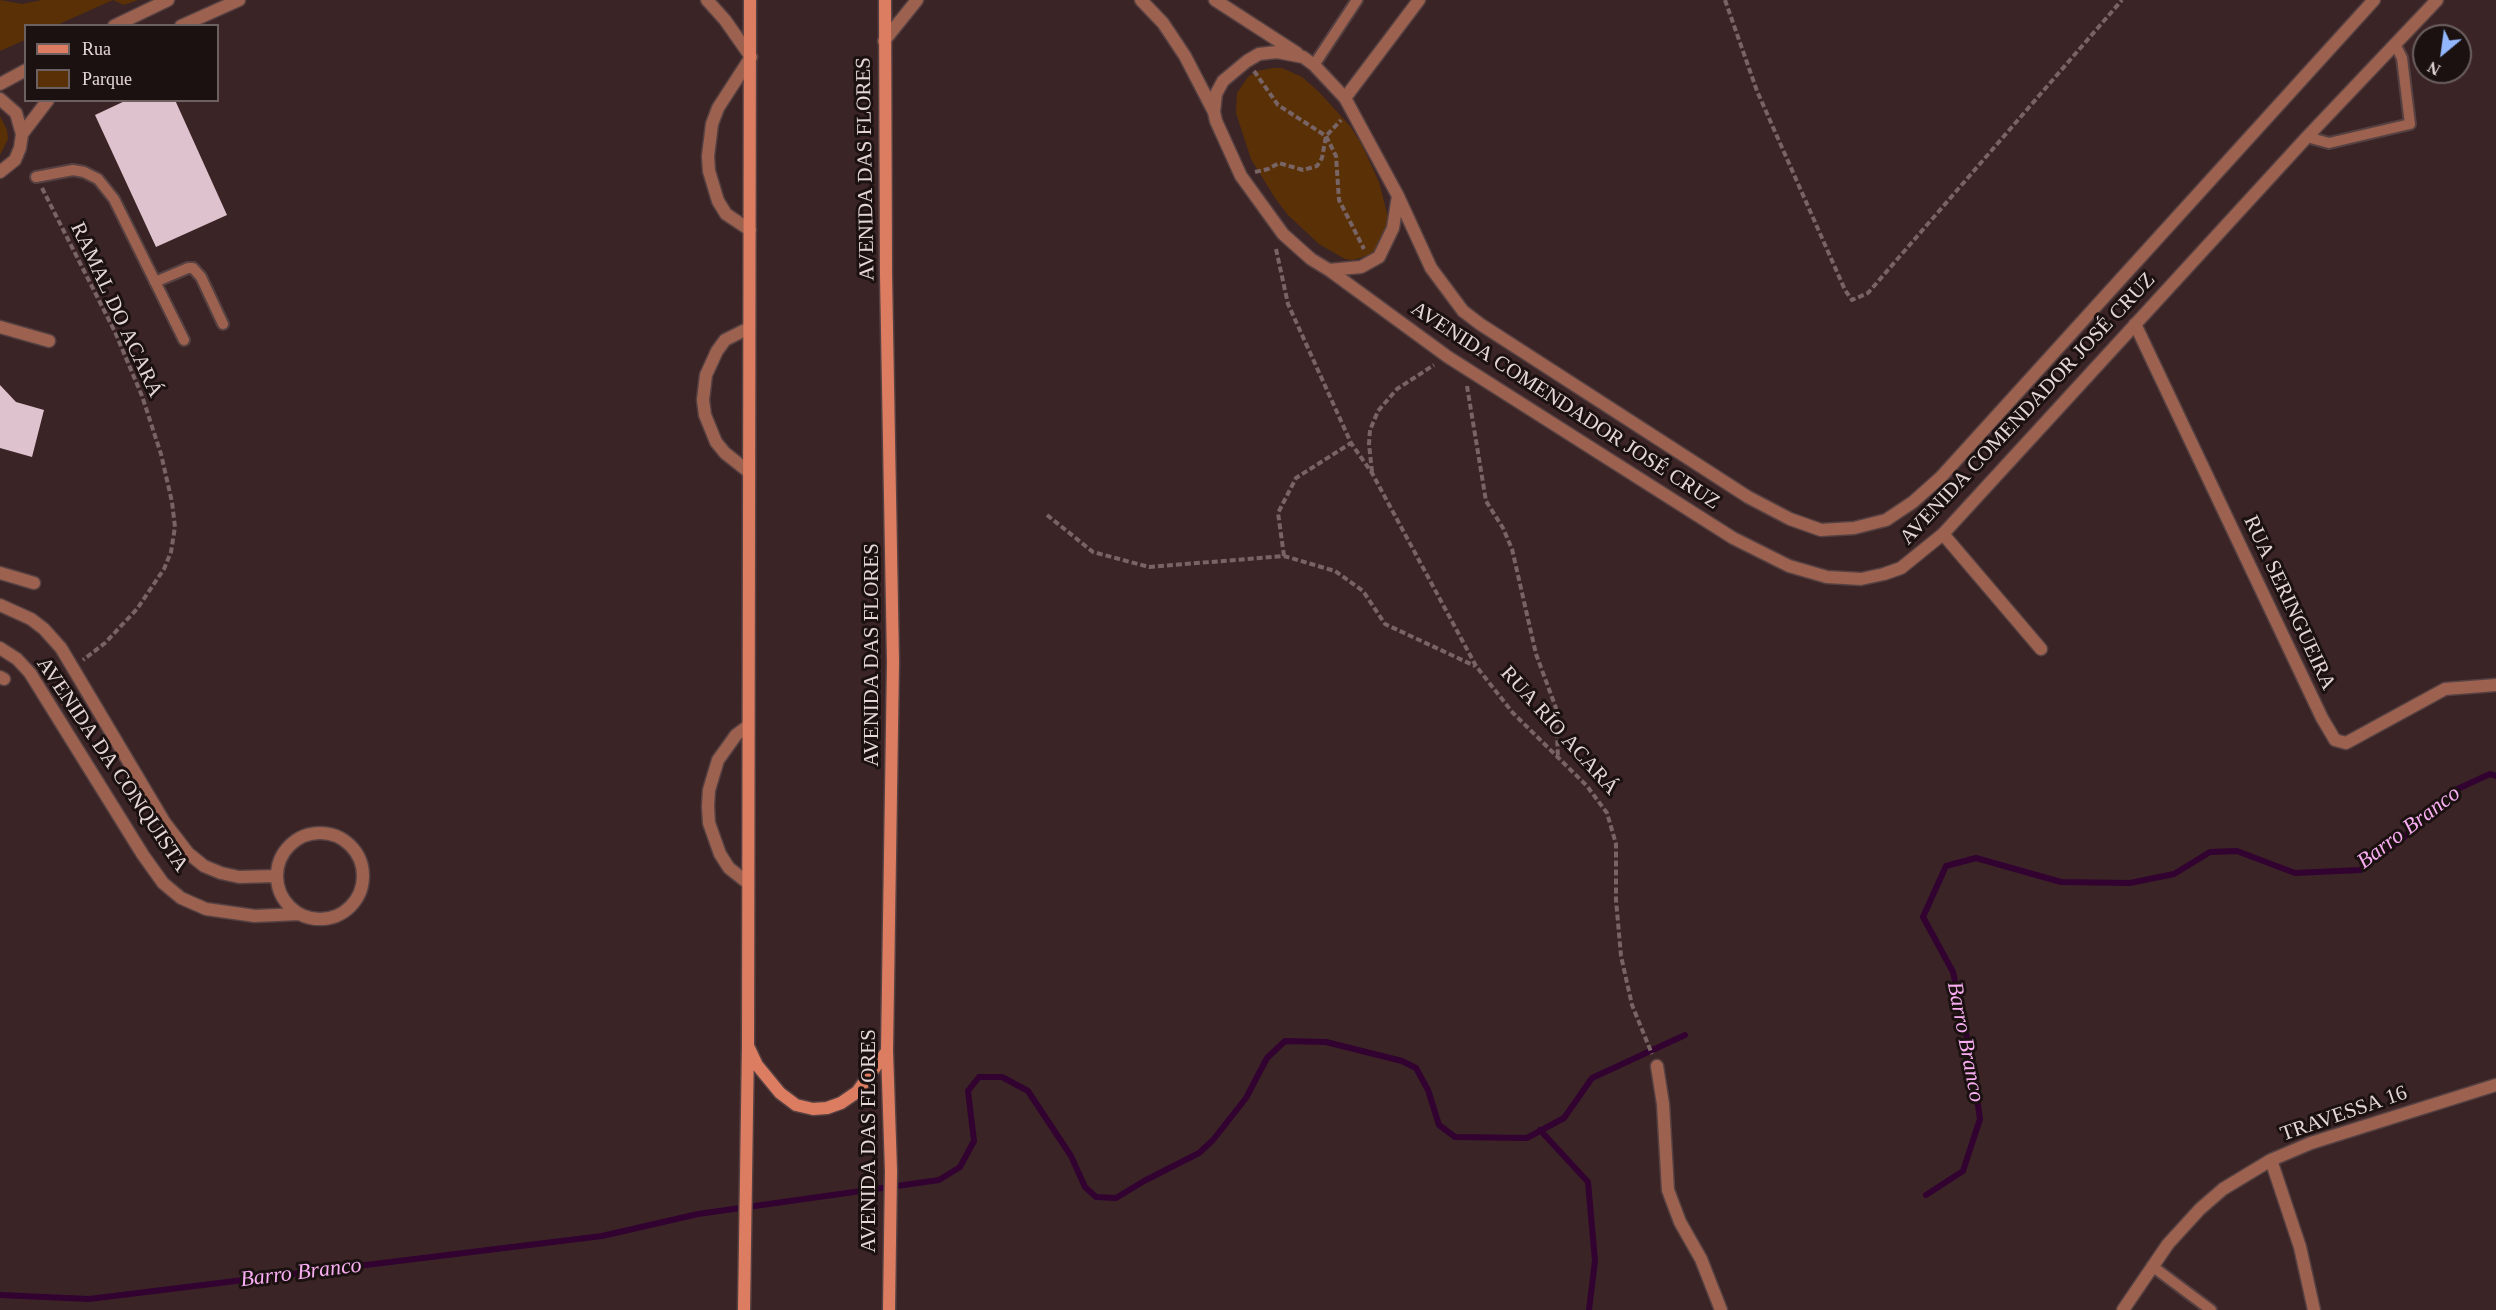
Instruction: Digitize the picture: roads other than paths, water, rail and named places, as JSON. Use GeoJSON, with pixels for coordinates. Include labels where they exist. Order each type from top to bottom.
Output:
{"type":"FeatureCollection","features":[{"type":"Feature","properties":{"kind":"main road"},"geometry":{"type":"LineString","coordinates":[[744,1310],[748,883],[750,0]]}},
{"type":"Feature","properties":{"kind":"main road","name":"AVENIDA DAS FLORES"},"geometry":{"type":"LineString","coordinates":[[885,0],[893,662],[887,1051],[891,1172],[889,1310]]}},
{"type":"Feature","properties":{"kind":"main road"},"geometry":{"type":"LineString","coordinates":[[747,1045],[758,1065],[780,1094],[796,1105],[813,1109],[827,1108],[841,1103],[856,1092],[887,1051]]}},
{"type":"Feature","properties":{"kind":"street"},"geometry":{"type":"LineString","coordinates":[[118,24],[168,0]]}},
{"type":"Feature","properties":{"kind":"street"},"geometry":{"type":"LineString","coordinates":[[185,24],[239,0]]}},
{"type":"Feature","properties":{"kind":"street"},"geometry":{"type":"LineString","coordinates":[[707,0],[725,20],[751,57],[718,108],[712,124],[708,156],[718,201],[726,214],[750,230]]}},
{"type":"Feature","properties":{"kind":"street"},"geometry":{"type":"LineString","coordinates":[[884,41],[917,0]]}},
{"type":"Feature","properties":{"kind":"street"},"geometry":{"type":"LineString","coordinates":[[1141,0],[1163,23],[1185,56],[1214,112]]}},
{"type":"Feature","properties":{"kind":"street"},"geometry":{"type":"LineString","coordinates":[[1215,0],[1303,57]]}},
{"type":"Feature","properties":{"kind":"street"},"geometry":{"type":"LineString","coordinates":[[1348,103],[1419,0]]}},
{"type":"Feature","properties":{"kind":"street","name":"AVENIDA COMENDADOR JOSÉ CRUZ"},"geometry":{"type":"LineString","coordinates":[[1303,57],[1314,65],[1348,103],[1398,196],[1431,268],[1463,311],[1748,496],[1790,519],[1821,530],[1854,528],[1886,520],[1913,502],[1941,477],[2374,0]]}},
{"type":"Feature","properties":{"kind":"street","name":"AVENIDA COMENDADOR JOSÉ CRUZ"},"geometry":{"type":"LineString","coordinates":[[1214,112],[1241,176],[1270,219],[1297,248],[1448,357],[1733,537],[1789,566],[1827,578],[1861,579],[1901,568],[1943,534],[2307,137],[2437,0]]}},
{"type":"Feature","properties":{"kind":"street"},"geometry":{"type":"LineString","coordinates":[[1214,112],[1216,94],[1224,81],[1247,61],[1259,54],[1277,52],[1303,57]]}},
{"type":"Feature","properties":{"kind":"street"},"geometry":{"type":"LineString","coordinates":[[0,84],[24,71]]}},
{"type":"Feature","properties":{"kind":"street"},"geometry":{"type":"LineString","coordinates":[[0,99],[16,113],[22,134],[15,160],[0,172]]}},
{"type":"Feature","properties":{"kind":"street"},"geometry":{"type":"LineString","coordinates":[[22,134],[46,102]]}},
{"type":"Feature","properties":{"kind":"street"},"geometry":{"type":"LineString","coordinates":[[1329,270],[1348,270],[1372,263],[1387,243],[1396,218],[1398,196]]}},
{"type":"Feature","properties":{"kind":"street","name":"RUA SERINGUEIRA"},"geometry":{"type":"LineString","coordinates":[[2135,324],[2322,718],[2335,740],[2346,743],[2445,689],[2496,685]]}},
{"type":"Feature","properties":{"kind":"street"},"geometry":{"type":"LineString","coordinates":[[0,327],[49,341]]}},
{"type":"Feature","properties":{"kind":"street"},"geometry":{"type":"LineString","coordinates":[[749,328],[724,340],[717,351],[706,375],[704,400],[705,415],[716,442],[725,453],[749,472]]}},
{"type":"Feature","properties":{"kind":"street"},"geometry":{"type":"LineString","coordinates":[[1943,534],[2041,649]]}},
{"type":"Feature","properties":{"kind":"street"},"geometry":{"type":"LineString","coordinates":[[0,573],[34,583]]}},
{"type":"Feature","properties":{"kind":"street","name":"AVENIDA DA CONQUISTA"},"geometry":{"type":"LineString","coordinates":[[0,605],[31,619],[44,629],[61,648],[165,823],[188,853],[204,866],[221,873],[239,877],[276,876]]}},
{"type":"Feature","properties":{"kind":"street","name":"AVENIDA DA CONQUISTA"},"geometry":{"type":"LineString","coordinates":[[0,648],[17,659],[30,673],[143,855],[163,883],[181,898],[206,909],[255,916],[299,914]]}},
{"type":"Feature","properties":{"kind":"street"},"geometry":{"type":"LineString","coordinates":[[748,726],[736,735],[718,760],[711,782],[708,806],[709,823],[720,854],[729,868],[748,883]]}},
{"type":"Feature","properties":{"kind":"street"},"geometry":{"type":"LineString","coordinates":[[317,832],[343,839],[360,859],[363,872],[362,885],[357,898],[349,908],[331,917],[311,918],[299,914],[282,898],[276,876],[278,863],[284,851],[304,835],[317,832]]}},
{"type":"Feature","properties":{"kind":"street"},"geometry":{"type":"LineString","coordinates":[[1657,1066],[1664,1104],[1664,1154],[1668,1190],[1680,1222],[1701,1259],[1721,1310]]}},
{"type":"Feature","properties":{"kind":"street","name":"TRAVESSA 16"},"geometry":{"type":"LineString","coordinates":[[2123,1310],[2168,1244],[2200,1209],[2223,1190],[2271,1160],[2311,1143],[2496,1085]]}},
{"type":"Feature","properties":{"kind":"street"},"geometry":{"type":"LineString","coordinates":[[2271,1160],[2300,1247],[2314,1310]]}},
{"type":"Feature","properties":{"kind":"lane"},"geometry":{"type":"LineString","coordinates":[[1314,65],[1357,0]]}},
{"type":"Feature","properties":{"kind":"lane"},"geometry":{"type":"LineString","coordinates":[[2307,137],[2329,143],[2410,124],[2402,58],[2395,44]]}},
{"type":"Feature","properties":{"kind":"lane"},"geometry":{"type":"LineString","coordinates":[[36,177],[73,170],[84,172],[98,179],[114,200],[184,340]]}},
{"type":"Feature","properties":{"kind":"lane"},"geometry":{"type":"LineString","coordinates":[[155,282],[193,268],[201,277],[223,324]]}},
{"type":"Feature","properties":{"kind":"lane"},"geometry":{"type":"LineString","coordinates":[[2152,1266],[2211,1310]]}},
{"type":"Feature","properties":{"kind":"waterway","name":"Barro Branco"},"geometry":{"type":"LineString","coordinates":[[1926,1195],[1963,1171],[1980,1119],[1971,1057],[1953,972],[1923,917],[1946,866],[1976,858],[2061,882],[2130,883],[2174,874],[2210,852],[2237,851],[2295,873],[2360,870],[2402,839],[2453,791],[2490,774],[2496,776]]}},
{"type":"Feature","properties":{"kind":"waterway"},"geometry":{"type":"LineString","coordinates":[[0,1295],[89,1299],[602,1236],[698,1214],[939,1180],[960,1167],[974,1141],[968,1091],[979,1077],[1002,1077],[1028,1091],[1071,1156],[1085,1187],[1096,1197],[1116,1198],[1199,1153],[1213,1140],[1246,1098],[1267,1058],[1285,1041],[1326,1042],[1402,1061],[1416,1068],[1428,1090],[1439,1125],[1455,1137],[1527,1138],[1564,1118],[1592,1078],[1685,1035]]}},
{"type":"Feature","properties":{"kind":"waterway"},"geometry":{"type":"LineString","coordinates":[[1540,1130],[1588,1182],[1595,1261],[1589,1310]]}}]}
